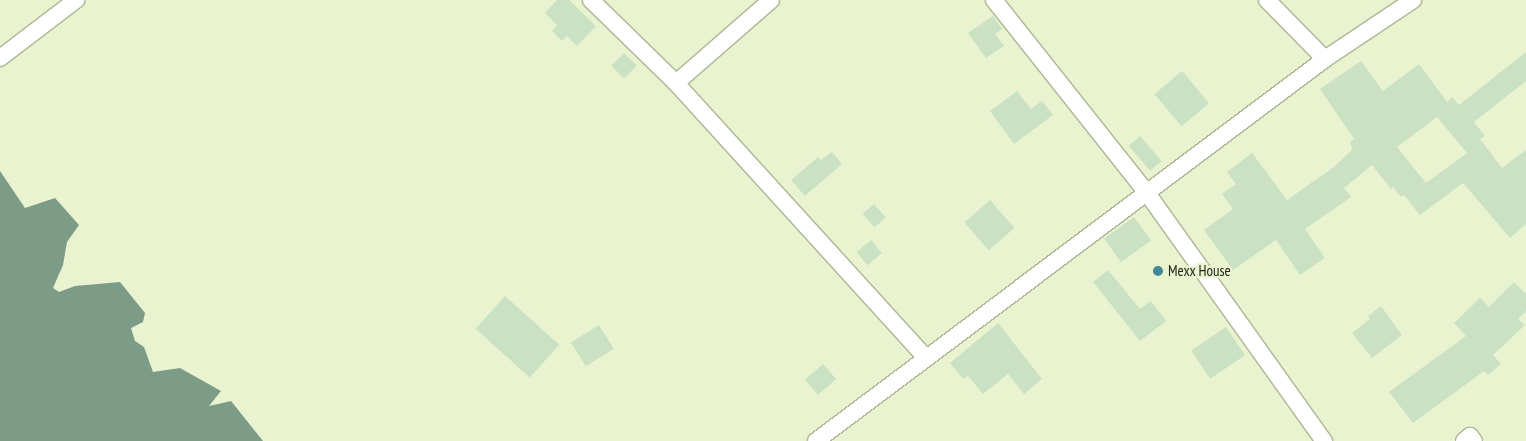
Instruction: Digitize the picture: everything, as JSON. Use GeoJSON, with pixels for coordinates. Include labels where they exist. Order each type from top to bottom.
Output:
{"type":"FeatureCollection","features":[{"type":"Feature","properties":{"kind":"street"},"geometry":{"type":"LineString","coordinates":[[0,58],[76,0]]}},
{"type":"Feature","properties":{"kind":"street"},"geometry":{"type":"LineString","coordinates":[[591,0],[676,83],[926,358]]}},
{"type":"Feature","properties":{"kind":"street"},"geometry":{"type":"LineString","coordinates":[[676,83],[771,0]]}},
{"type":"Feature","properties":{"kind":"street"},"geometry":{"type":"LineString","coordinates":[[994,0],[1147,193],[1324,441]]}},
{"type":"Feature","properties":{"kind":"street"},"geometry":{"type":"LineString","coordinates":[[1267,0],[1325,59]]}},
{"type":"Feature","properties":{"kind":"street"},"geometry":{"type":"LineString","coordinates":[[816,441],[1325,59],[1413,0]]}},
{"type":"Feature","properties":{"kind":"street"},"geometry":{"type":"LineString","coordinates":[[1464,441],[1470,436],[1474,441]]}},
{"type":"Feature","properties":{"kind":"shaded area"},"geometry":{"type":"Polygon","coordinates":[[[0,171],[25,208],[55,198],[79,225],[67,242],[63,265],[53,288],[59,292],[75,286],[120,282],[145,313],[143,322],[131,328],[135,341],[144,347],[153,372],[180,368],[221,391],[209,406],[231,401],[263,441],[0,441],[0,171]]]}},
{"type":"Feature","properties":{"kind":"building"},"geometry":{"type":"Polygon","coordinates":[[[557,0],[569,0],[596,26],[577,46],[567,36],[562,41],[552,31],[557,25],[545,13],[557,0]]]}},
{"type":"Feature","properties":{"kind":"building"},"geometry":{"type":"Polygon","coordinates":[[[993,16],[1002,29],[995,34],[1004,46],[986,58],[968,33],[993,16]]]}},
{"type":"Feature","properties":{"kind":"building"},"geometry":{"type":"Polygon","coordinates":[[[1526,52],[1526,81],[1474,122],[1485,136],[1480,139],[1502,168],[1526,150],[1526,224],[1510,238],[1463,183],[1420,215],[1404,195],[1401,197],[1393,187],[1391,189],[1372,165],[1344,188],[1351,197],[1305,229],[1325,258],[1300,275],[1276,240],[1233,270],[1204,230],[1233,209],[1222,194],[1236,184],[1227,172],[1252,153],[1287,200],[1334,167],[1352,150],[1350,142],[1354,139],[1320,89],[1361,61],[1383,91],[1419,64],[1447,102],[1452,97],[1459,105],[1526,52]],[[1437,117],[1397,147],[1426,183],[1467,153],[1437,117]]]}},
{"type":"Feature","properties":{"kind":"building"},"geometry":{"type":"Polygon","coordinates":[[[624,53],[637,66],[624,78],[611,66],[624,53]]]}},
{"type":"Feature","properties":{"kind":"building"},"geometry":{"type":"Polygon","coordinates":[[[1182,71],[1209,103],[1181,126],[1154,94],[1182,71]]]}},
{"type":"Feature","properties":{"kind":"building"},"geometry":{"type":"Polygon","coordinates":[[[1017,91],[1031,109],[1042,101],[1053,115],[1014,144],[990,111],[1017,91]]]}},
{"type":"Feature","properties":{"kind":"building"},"geometry":{"type":"Polygon","coordinates":[[[1140,136],[1162,161],[1150,171],[1129,146],[1140,136]]]}},
{"type":"Feature","properties":{"kind":"building"},"geometry":{"type":"Polygon","coordinates":[[[832,152],[842,164],[805,196],[791,180],[818,157],[821,160],[832,152]]]}},
{"type":"Feature","properties":{"kind":"building"},"geometry":{"type":"Polygon","coordinates":[[[990,200],[1014,228],[989,250],[964,222],[990,200]]]}},
{"type":"Feature","properties":{"kind":"building"},"geometry":{"type":"Polygon","coordinates":[[[874,204],[886,218],[874,227],[863,214],[874,204]]]}},
{"type":"Feature","properties":{"kind":"building"},"geometry":{"type":"Polygon","coordinates":[[[1134,217],[1151,240],[1121,262],[1104,239],[1134,217]]]}},
{"type":"Feature","properties":{"kind":"building"},"geometry":{"type":"Polygon","coordinates":[[[871,240],[882,253],[867,265],[856,252],[871,240]]]}},
{"type":"Feature","properties":{"kind":"building"},"geometry":{"type":"Polygon","coordinates":[[[1108,270],[1140,309],[1151,301],[1166,321],[1140,341],[1093,282],[1108,270]]]}},
{"type":"Feature","properties":{"kind":"building"},"geometry":{"type":"Polygon","coordinates":[[[1514,282],[1526,294],[1526,311],[1518,319],[1525,325],[1493,355],[1501,364],[1488,375],[1484,371],[1413,423],[1389,392],[1466,336],[1454,323],[1480,298],[1489,307],[1514,282]]]}},
{"type":"Feature","properties":{"kind":"building"},"geometry":{"type":"Polygon","coordinates":[[[505,296],[559,345],[530,378],[476,329],[505,296]]]}},
{"type":"Feature","properties":{"kind":"building"},"geometry":{"type":"Polygon","coordinates":[[[1381,306],[1402,335],[1372,358],[1352,333],[1370,319],[1368,316],[1381,306]]]}},
{"type":"Feature","properties":{"kind":"building"},"geometry":{"type":"Polygon","coordinates":[[[998,323],[1042,379],[1024,394],[1008,374],[983,394],[968,376],[963,379],[950,363],[998,323]]]}},
{"type":"Feature","properties":{"kind":"building"},"geometry":{"type":"Polygon","coordinates":[[[599,325],[614,349],[586,366],[571,342],[599,325]]]}},
{"type":"Feature","properties":{"kind":"building"},"geometry":{"type":"Polygon","coordinates":[[[1226,327],[1245,355],[1210,379],[1191,350],[1226,327]]]}},
{"type":"Feature","properties":{"kind":"building"},"geometry":{"type":"Polygon","coordinates":[[[823,364],[836,379],[818,395],[805,380],[823,364]]]}},
{"type":"Feature","properties":{"kind":"place","name":"Mexx House"},"geometry":{"type":"Point","coordinates":[1158,271]}}]}
